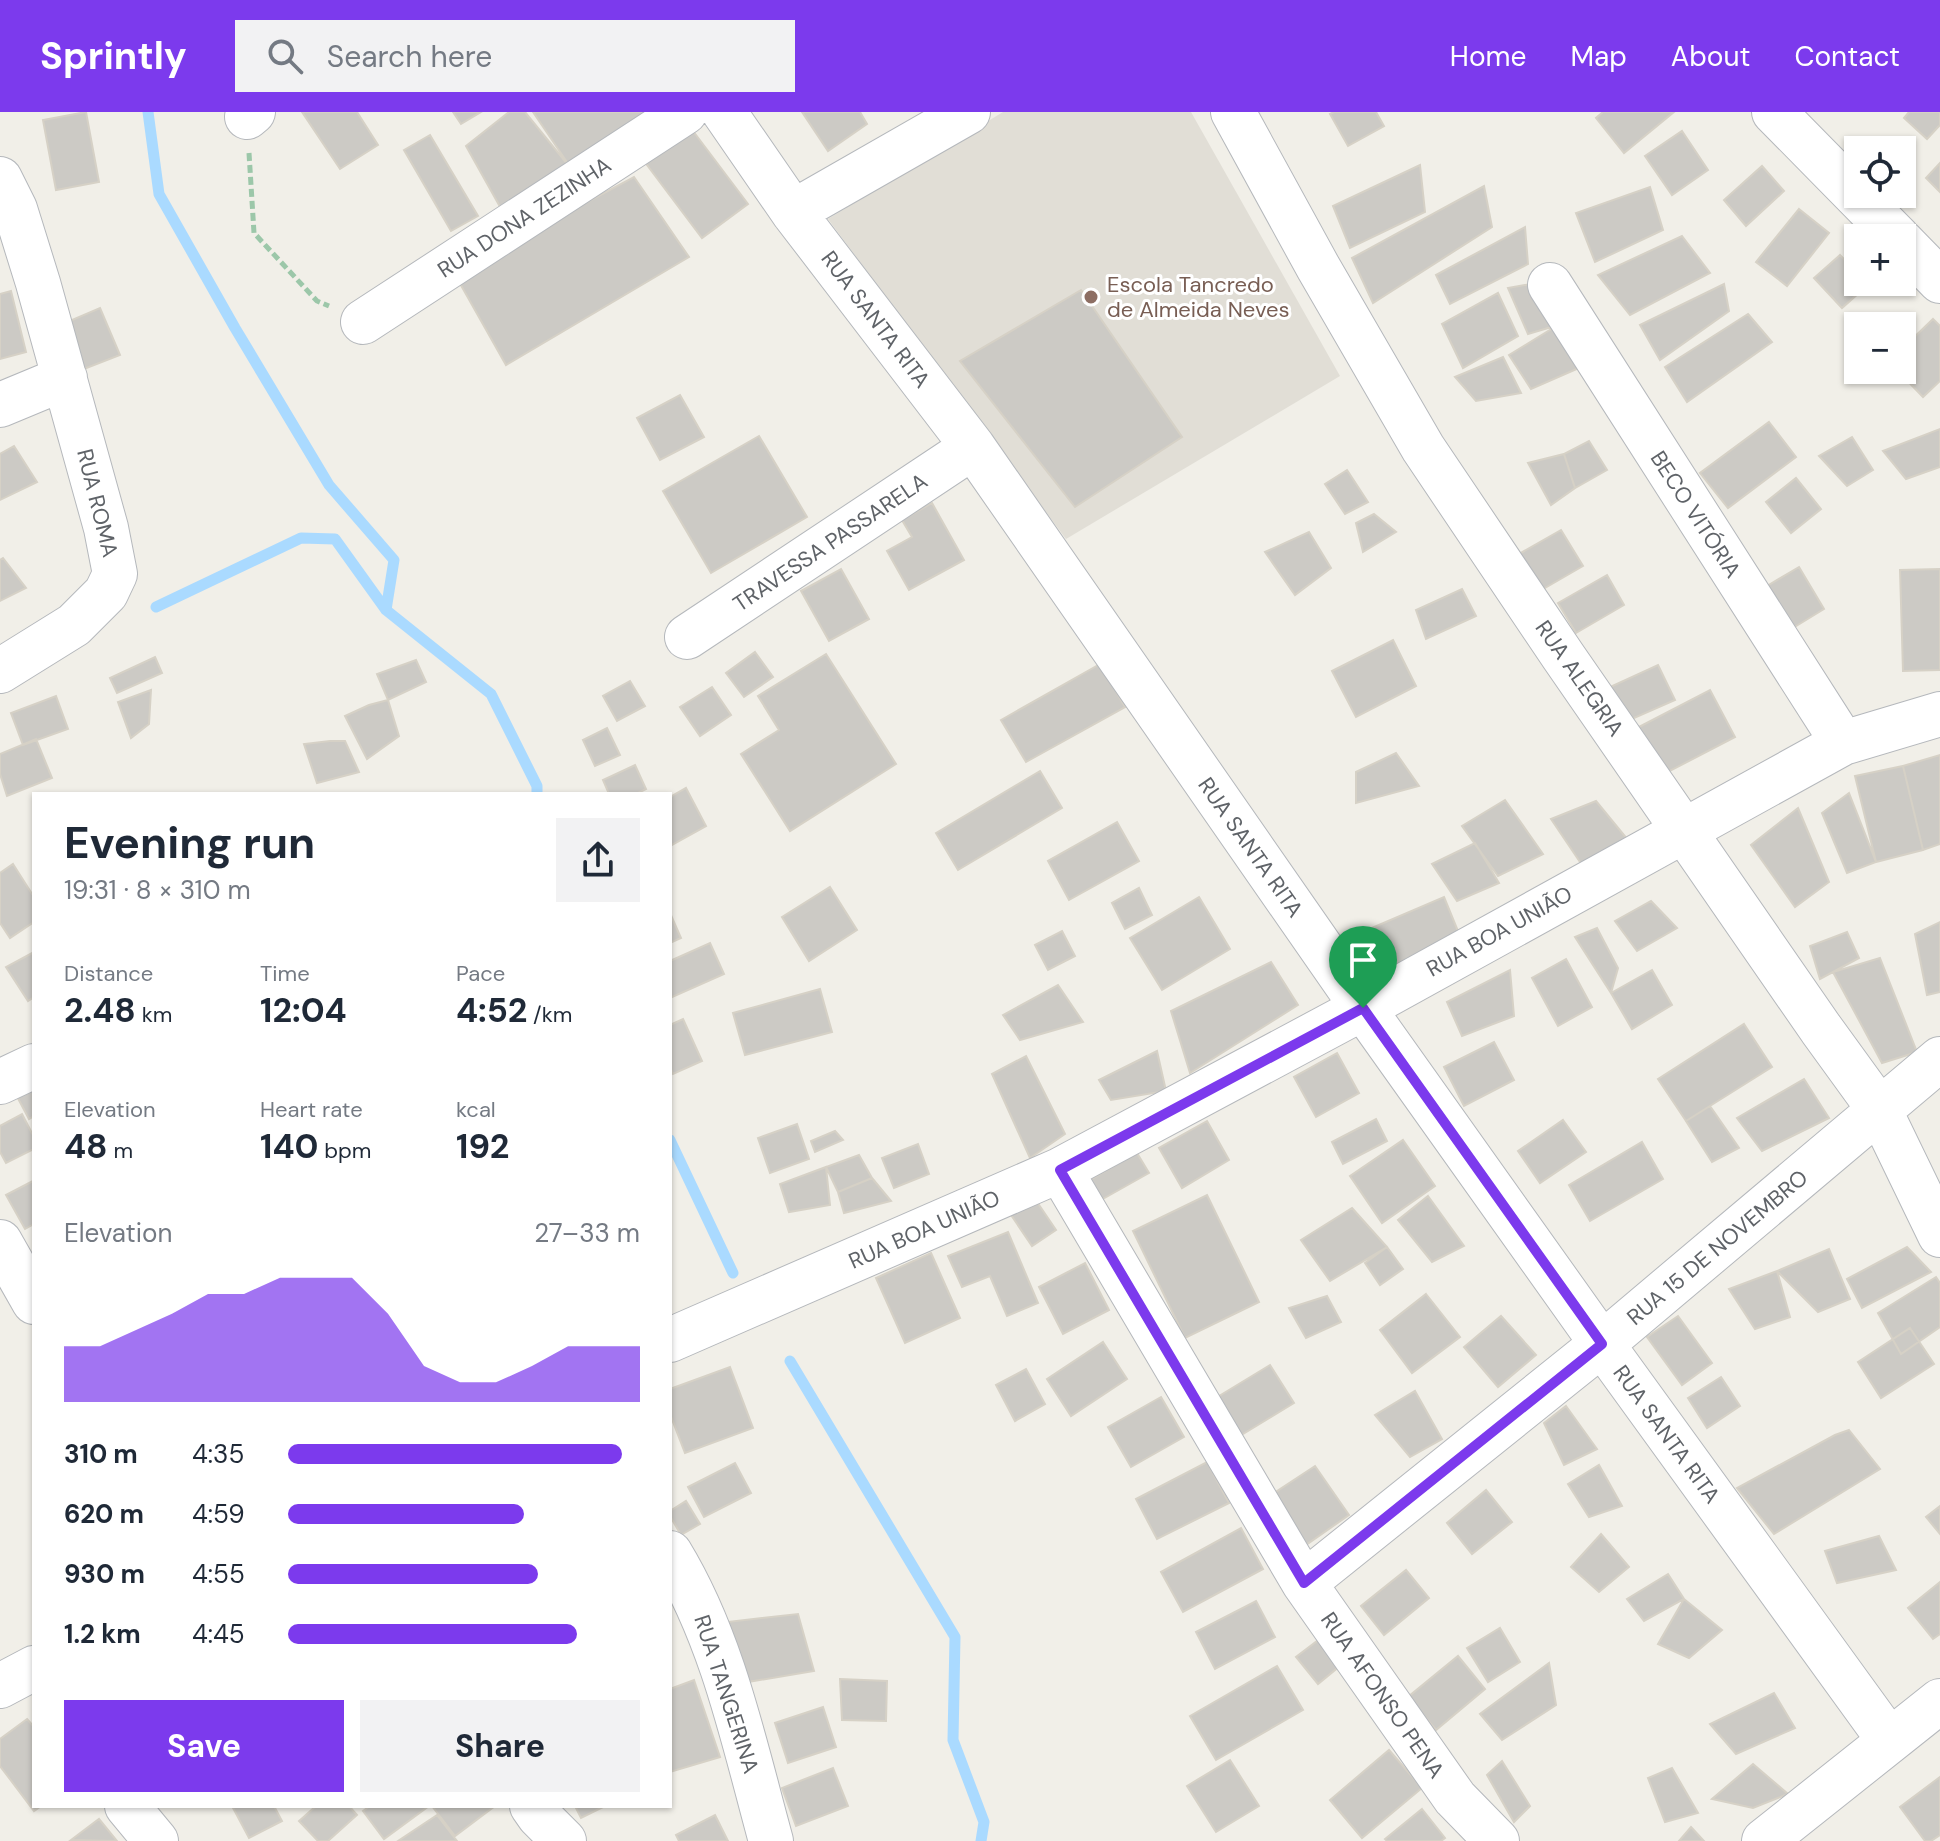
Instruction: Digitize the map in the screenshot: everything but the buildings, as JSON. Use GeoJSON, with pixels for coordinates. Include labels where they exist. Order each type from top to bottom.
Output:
{"type":"FeatureCollection","features":[{"type":"Feature","properties":{"kind":"street","name":"RUA DONA ZEZINHA"},"geometry":{"type":"LineString","coordinates":[[363,322],[685,112]]}},
{"type":"Feature","properties":{"kind":"street","name":"RUA SANTA RITA"},"geometry":{"type":"LineString","coordinates":[[724,112],[793,212],[973,447],[1363,1008],[1889,1740]]}},
{"type":"Feature","properties":{"kind":"street"},"geometry":{"type":"LineString","coordinates":[[793,212],[968,112]]}},
{"type":"Feature","properties":{"kind":"street","name":"RUA ALEGRIA"},"geometry":{"type":"LineString","coordinates":[[1233,112],[1423,448],[1563,656],[1879,1109],[1940,1235]]}},
{"type":"Feature","properties":{"kind":"street"},"geometry":{"type":"LineString","coordinates":[[1774,112],[1884,224]]}},
{"type":"Feature","properties":{"kind":"street"},"geometry":{"type":"LineString","coordinates":[[0,179],[15,209],[65,378],[0,405]]}},
{"type":"Feature","properties":{"kind":"street"},"geometry":{"type":"LineString","coordinates":[[1916,256],[1940,281]]}},
{"type":"Feature","properties":{"kind":"street","name":"BECO VITÓRIA"},"geometry":{"type":"LineString","coordinates":[[1550,285],[1843,743]]}},
{"type":"Feature","properties":{"kind":"street","name":"RUA ROMA"},"geometry":{"type":"LineString","coordinates":[[0,671],[74,625],[106,593],[115,574],[106,528],[65,378]]}},
{"type":"Feature","properties":{"kind":"street","name":"TRAVESSA PASSARELA"},"geometry":{"type":"LineString","coordinates":[[687,637],[973,447]]}},
{"type":"Feature","properties":{"kind":"street","name":"RUA BOA UNIÃO"},"geometry":{"type":"LineString","coordinates":[[672,1339],[1060,1170],[1363,1008],[1843,743],[1940,714]]}},
{"type":"Feature","properties":{"kind":"street","name":"RUA 15 DE NOVEMBRO"},"geometry":{"type":"LineString","coordinates":[[1304,1583],[1602,1344],[1940,1059]]}},
{"type":"Feature","properties":{"kind":"street"},"geometry":{"type":"LineString","coordinates":[[0,1082],[32,1067]]}},
{"type":"Feature","properties":{"kind":"street","name":"RUA AFONSO PENA"},"geometry":{"type":"LineString","coordinates":[[1060,1170],[1304,1583],[1455,1798],[1497,1841]]}},
{"type":"Feature","properties":{"kind":"street","name":"RUA TANGERINA"},"geometry":{"type":"LineString","coordinates":[[672,1556],[688,1582],[715,1643],[771,1841]]}},
{"type":"Feature","properties":{"kind":"street"},"geometry":{"type":"LineString","coordinates":[[1764,1841],[1940,1701]]}},
{"type":"Feature","properties":{"kind":"street"},"geometry":{"type":"LineString","coordinates":[[129,1808],[156,1841]]}},
{"type":"Feature","properties":{"kind":"street"},"geometry":{"type":"LineString","coordinates":[[533,1808],[564,1841]]}},
{"type":"Feature","properties":{"kind":"path"},"geometry":{"type":"LineString","coordinates":[[250,114],[254,233],[317,301],[363,322]]}},
{"type":"Feature","properties":{"kind":"shaded area","name":"Escola Tancredo de Almeida Neves"},"geometry":{"type":"Polygon","coordinates":[[[1003,112],[1191,112],[1340,376],[1066,539],[828,219],[1003,112]]]}},
{"type":"Feature","properties":{"kind":"waterway"},"geometry":{"type":"LineString","coordinates":[[148,112],[159,194],[329,485],[394,560],[386,610],[491,694],[537,786],[537,792]]}},
{"type":"Feature","properties":{"kind":"waterway"},"geometry":{"type":"LineString","coordinates":[[156,607],[301,538],[335,539],[386,610]]}},
{"type":"Feature","properties":{"kind":"waterway"},"geometry":{"type":"LineString","coordinates":[[672,1144],[733,1273]]}},
{"type":"Feature","properties":{"kind":"waterway"},"geometry":{"type":"LineString","coordinates":[[790,1361],[955,1637],[953,1740],[984,1822],[981,1841]]}},
{"type":"Feature","properties":{"kind":"place","name":"Escola Tancredo de Almeida Neves"},"geometry":{"type":"Point","coordinates":[1091,297]}},
{"type":"Feature","properties":{"kind":"route"},"geometry":{"type":"LineString","coordinates":[[1363,1008],[1602,1344],[1304,1583],[1060,1170],[1363,1008]]}}]}
